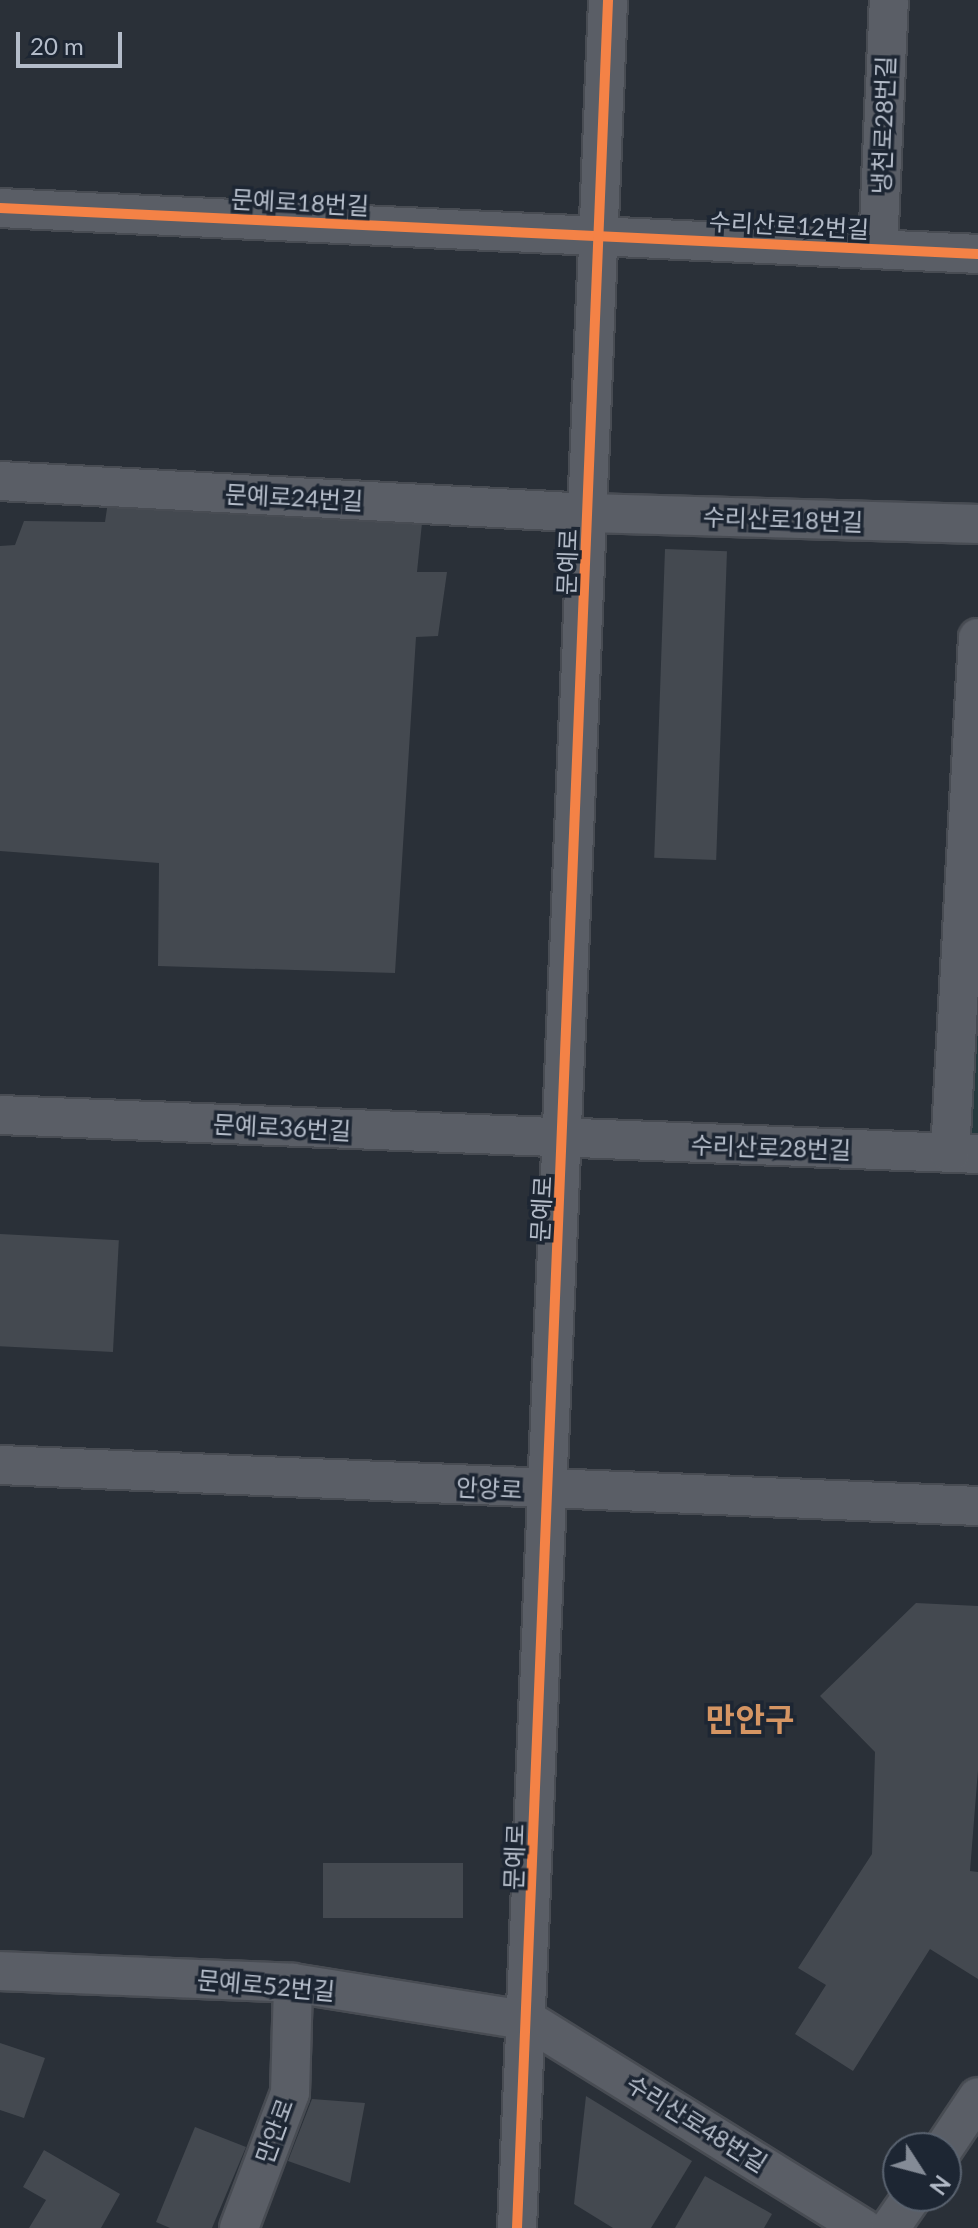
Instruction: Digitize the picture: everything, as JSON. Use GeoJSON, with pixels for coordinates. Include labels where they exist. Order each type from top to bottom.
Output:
{"type":"FeatureCollection","features":[{"type":"Feature","properties":{"kind":"street","name":"문예로"},"geometry":{"type":"LineString","coordinates":[[517,2228],[529,2021],[544,1490],[565,1140],[608,0]]}},
{"type":"Feature","properties":{"kind":"street","name":"냉천로28번길"},"geometry":{"type":"LineString","coordinates":[[878,249],[889,0]]}},
{"type":"Feature","properties":{"kind":"street","name":"문예로18번길"},"geometry":{"type":"LineString","coordinates":[[0,208],[598,236]]}},
{"type":"Feature","properties":{"kind":"street","name":"수리산로12번길"},"geometry":{"type":"LineString","coordinates":[[598,236],[978,254]]}},
{"type":"Feature","properties":{"kind":"street","name":"문예로24번길"},"geometry":{"type":"LineString","coordinates":[[0,481],[589,513]]}},
{"type":"Feature","properties":{"kind":"street","name":"수리산로18번길"},"geometry":{"type":"LineString","coordinates":[[589,513],[978,524]]}},
{"type":"Feature","properties":{"kind":"street"},"geometry":{"type":"LineString","coordinates":[[964,1153],[978,638]]}},
{"type":"Feature","properties":{"kind":"street","name":"문예로36번길"},"geometry":{"type":"LineString","coordinates":[[0,1115],[565,1140]]}},
{"type":"Feature","properties":{"kind":"street","name":"수리산로28번길"},"geometry":{"type":"LineString","coordinates":[[565,1140],[964,1153]]}},
{"type":"Feature","properties":{"kind":"street","name":"안양로"},"geometry":{"type":"LineString","coordinates":[[0,1465],[978,1506]]}},
{"type":"Feature","properties":{"kind":"street","name":"문예로52번길"},"geometry":{"type":"LineString","coordinates":[[0,1971],[293,1983],[529,2021]]}},
{"type":"Feature","properties":{"kind":"street","name":"만안로"},"geometry":{"type":"LineString","coordinates":[[239,2228],[290,2093],[293,1983]]}},
{"type":"Feature","properties":{"kind":"street","name":"수리산로48번길"},"geometry":{"type":"LineString","coordinates":[[529,2021],[863,2228]]}},
{"type":"Feature","properties":{"kind":"street"},"geometry":{"type":"LineString","coordinates":[[955,2132],[978,2097]]}},
{"type":"Feature","properties":{"kind":"green space"},"geometry":{"type":"Polygon","coordinates":[[[969,998],[978,999],[978,1144],[962,1143],[969,998]]]}},
{"type":"Feature","properties":{"kind":"building"},"geometry":{"type":"Polygon","coordinates":[[[110,488],[422,523],[417,572],[447,572],[438,636],[416,637],[395,973],[158,966],[159,863],[0,851],[0,546],[15,545],[24,521],[105,522],[110,488]]]}},
{"type":"Feature","properties":{"kind":"building"},"geometry":{"type":"Polygon","coordinates":[[[665,549],[727,551],[716,860],[654,858],[665,549]]]}},
{"type":"Feature","properties":{"kind":"building"},"geometry":{"type":"Polygon","coordinates":[[[0,1234],[119,1240],[113,1352],[0,1346],[0,1234]]]}},
{"type":"Feature","properties":{"kind":"building"},"geometry":{"type":"Polygon","coordinates":[[[916,1603],[978,1606],[978,1770],[970,1871],[978,1872],[978,1979],[930,1949],[853,2071],[795,2034],[826,1985],[798,1968],[872,1854],[875,1752],[820,1696],[916,1603]]]}},
{"type":"Feature","properties":{"kind":"building"},"geometry":{"type":"Polygon","coordinates":[[[323,1863],[463,1863],[463,1918],[323,1918],[323,1863]]]}},
{"type":"Feature","properties":{"kind":"building"},"geometry":{"type":"Polygon","coordinates":[[[0,2043],[45,2058],[24,2118],[0,2110],[0,2043]]]}},
{"type":"Feature","properties":{"kind":"building"},"geometry":{"type":"Polygon","coordinates":[[[586,2096],[692,2161],[651,2228],[613,2228],[574,2204],[586,2096]]]}},
{"type":"Feature","properties":{"kind":"building"},"geometry":{"type":"Polygon","coordinates":[[[312,2099],[365,2103],[350,2183],[288,2161],[312,2099]]]}},
{"type":"Feature","properties":{"kind":"building"},"geometry":{"type":"Polygon","coordinates":[[[195,2127],[246,2147],[212,2228],[170,2228],[156,2222],[195,2127]]]}},
{"type":"Feature","properties":{"kind":"building"},"geometry":{"type":"Polygon","coordinates":[[[44,2150],[120,2194],[101,2228],[29,2228],[46,2200],[23,2187],[44,2150]]]}},
{"type":"Feature","properties":{"kind":"building"},"geometry":{"type":"Polygon","coordinates":[[[705,2176],[772,2214],[764,2228],[675,2228],[705,2176]]]}},
{"type":"Feature","properties":{"kind":"cycle path"},"geometry":{"type":"LineString","coordinates":[[517,2228],[608,0]]}},
{"type":"Feature","properties":{"kind":"cycle path"},"geometry":{"type":"LineString","coordinates":[[0,208],[978,254]]}},
{"type":"Feature","properties":{"kind":"district","name":"만안구"},"geometry":{"type":"Point","coordinates":[750,1719]}}]}
